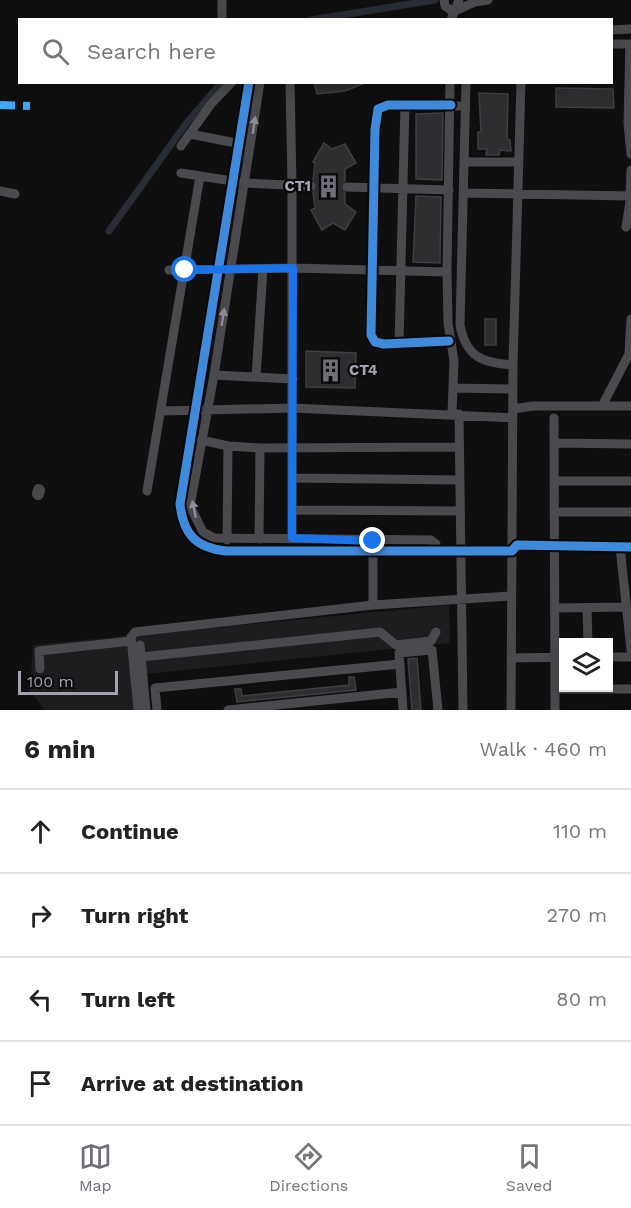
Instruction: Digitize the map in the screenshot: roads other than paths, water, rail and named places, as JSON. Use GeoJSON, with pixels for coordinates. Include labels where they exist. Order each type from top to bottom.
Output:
{"type":"FeatureCollection","features":[{"type":"Feature","properties":{"kind":"street"},"geometry":{"type":"LineString","coordinates":[[222,0],[222,18]]}},
{"type":"Feature","properties":{"kind":"street"},"geometry":{"type":"LineString","coordinates":[[448,9],[488,0]]}},
{"type":"Feature","properties":{"kind":"street"},"geometry":{"type":"LineString","coordinates":[[448,9],[459,1]]}},
{"type":"Feature","properties":{"kind":"street"},"geometry":{"type":"LineString","coordinates":[[613,30],[631,29]]}},
{"type":"Feature","properties":{"kind":"street"},"geometry":{"type":"LineString","coordinates":[[613,44],[631,44],[628,123],[631,154]]}},
{"type":"Feature","properties":{"kind":"street"},"geometry":{"type":"LineString","coordinates":[[181,146],[230,84]]}},
{"type":"Feature","properties":{"kind":"street"},"geometry":{"type":"LineString","coordinates":[[240,182],[241,144],[249,84]]}},
{"type":"Feature","properties":{"kind":"street"},"geometry":{"type":"LineString","coordinates":[[260,84],[240,182],[226,269],[214,375],[190,506],[206,534],[227,540],[292,538],[373,546]]}},
{"type":"Feature","properties":{"kind":"street"},"geometry":{"type":"LineString","coordinates":[[290,84],[293,268],[292,538]]}},
{"type":"Feature","properties":{"kind":"street"},"geometry":{"type":"LineString","coordinates":[[450,84],[447,272],[449,341],[454,361],[453,388],[459,447],[463,710]]}},
{"type":"Feature","properties":{"kind":"street"},"geometry":{"type":"LineString","coordinates":[[466,84],[460,325],[465,346],[476,356],[489,362],[513,365]]}},
{"type":"Feature","properties":{"kind":"street"},"geometry":{"type":"LineString","coordinates":[[511,710],[513,365],[521,84]]}},
{"type":"Feature","properties":{"kind":"street"},"geometry":{"type":"LineString","coordinates":[[399,344],[405,104]]}},
{"type":"Feature","properties":{"kind":"street"},"geometry":{"type":"LineString","coordinates":[[449,341],[399,344],[375,342],[371,335],[377,114],[382,106],[405,104],[465,106]]}},
{"type":"Feature","properties":{"kind":"street"},"geometry":{"type":"LineString","coordinates":[[190,134],[241,144]]}},
{"type":"Feature","properties":{"kind":"street"},"geometry":{"type":"LineString","coordinates":[[464,162],[518,162]]}},
{"type":"Feature","properties":{"kind":"street"},"geometry":{"type":"LineString","coordinates":[[628,221],[631,170]]}},
{"type":"Feature","properties":{"kind":"street"},"geometry":{"type":"LineString","coordinates":[[181,173],[240,182],[311,186]]}},
{"type":"Feature","properties":{"kind":"street"},"geometry":{"type":"LineString","coordinates":[[147,491],[200,176]]}},
{"type":"Feature","properties":{"kind":"street"},"geometry":{"type":"LineString","coordinates":[[347,187],[449,189]]}},
{"type":"Feature","properties":{"kind":"street"},"geometry":{"type":"LineString","coordinates":[[0,191],[15,194]]}},
{"type":"Feature","properties":{"kind":"street"},"geometry":{"type":"LineString","coordinates":[[464,192],[630,196]]}},
{"type":"Feature","properties":{"kind":"street"},"geometry":{"type":"LineString","coordinates":[[169,270],[293,268],[447,272]]}},
{"type":"Feature","properties":{"kind":"street"},"geometry":{"type":"LineString","coordinates":[[226,269],[196,411],[180,504],[187,528],[199,544],[209,549],[226,550],[373,546],[431,540],[436,544],[436,551],[460,552],[512,551],[517,545],[631,547]]}},
{"type":"Feature","properties":{"kind":"street"},"geometry":{"type":"LineString","coordinates":[[256,377],[263,269]]}},
{"type":"Feature","properties":{"kind":"street"},"geometry":{"type":"LineString","coordinates":[[602,406],[629,354],[631,319]]}},
{"type":"Feature","properties":{"kind":"street"},"geometry":{"type":"LineString","coordinates":[[214,375],[293,379]]}},
{"type":"Feature","properties":{"kind":"street"},"geometry":{"type":"LineString","coordinates":[[453,388],[513,389]]}},
{"type":"Feature","properties":{"kind":"street"},"geometry":{"type":"LineString","coordinates":[[162,411],[292,408],[513,414],[533,406],[631,406]]}},
{"type":"Feature","properties":{"kind":"street"},"geometry":{"type":"LineString","coordinates":[[554,418],[555,608],[559,657],[555,710]]}},
{"type":"Feature","properties":{"kind":"street"},"geometry":{"type":"LineString","coordinates":[[201,440],[228,446],[260,448],[459,447]]}},
{"type":"Feature","properties":{"kind":"street"},"geometry":{"type":"LineString","coordinates":[[554,442],[631,444]]}},
{"type":"Feature","properties":{"kind":"street"},"geometry":{"type":"LineString","coordinates":[[227,540],[228,446]]}},
{"type":"Feature","properties":{"kind":"street"},"geometry":{"type":"LineString","coordinates":[[259,539],[260,448]]}},
{"type":"Feature","properties":{"kind":"street"},"geometry":{"type":"LineString","coordinates":[[293,478],[459,480]]}},
{"type":"Feature","properties":{"kind":"street"},"geometry":{"type":"LineString","coordinates":[[554,481],[631,481]]}},
{"type":"Feature","properties":{"kind":"street"},"geometry":{"type":"LineString","coordinates":[[293,510],[460,511]]}},
{"type":"Feature","properties":{"kind":"street"},"geometry":{"type":"LineString","coordinates":[[555,512],[631,512]]}},
{"type":"Feature","properties":{"kind":"street"},"geometry":{"type":"LineString","coordinates":[[199,544],[206,534]]}},
{"type":"Feature","properties":{"kind":"street"},"geometry":{"type":"LineString","coordinates":[[373,546],[373,605]]}},
{"type":"Feature","properties":{"kind":"street"},"geometry":{"type":"LineString","coordinates":[[620,548],[631,650]]}},
{"type":"Feature","properties":{"kind":"street"},"geometry":{"type":"LineString","coordinates":[[146,710],[141,657],[131,634],[135,632],[373,605],[512,596]]}},
{"type":"Feature","properties":{"kind":"street"},"geometry":{"type":"LineString","coordinates":[[555,608],[626,607]]}},
{"type":"Feature","properties":{"kind":"street"},"geometry":{"type":"LineString","coordinates":[[587,608],[588,638]]}},
{"type":"Feature","properties":{"kind":"street"},"geometry":{"type":"LineString","coordinates":[[141,657],[380,632],[396,645],[431,641],[436,632]]}},
{"type":"Feature","properties":{"kind":"street"},"geometry":{"type":"LineString","coordinates":[[40,669],[39,651],[135,643]]}},
{"type":"Feature","properties":{"kind":"street"},"geometry":{"type":"LineString","coordinates":[[135,643],[138,710]]}},
{"type":"Feature","properties":{"kind":"street"},"geometry":{"type":"LineString","coordinates":[[404,710],[399,653],[432,650],[438,710]]}},
{"type":"Feature","properties":{"kind":"street"},"geometry":{"type":"LineString","coordinates":[[511,658],[559,657]]}},
{"type":"Feature","properties":{"kind":"street"},"geometry":{"type":"LineString","coordinates":[[613,657],[631,657]]}},
{"type":"Feature","properties":{"kind":"street"},"geometry":{"type":"LineString","coordinates":[[157,710],[155,688],[400,664]]}},
{"type":"Feature","properties":{"kind":"street"},"geometry":{"type":"LineString","coordinates":[[555,688],[631,689]]}},
{"type":"Feature","properties":{"kind":"street"},"geometry":{"type":"LineString","coordinates":[[228,710],[402,692]]}},
{"type":"Feature","properties":{"kind":"waterway"},"geometry":{"type":"LineString","coordinates":[[323,18],[435,0]]}},
{"type":"Feature","properties":{"kind":"waterway"},"geometry":{"type":"LineString","coordinates":[[109,231],[185,125],[220,84]]}},
{"type":"Feature","properties":{"kind":"tunnel"},"geometry":{"type":"LineString","coordinates":[[311,186],[347,187]]}},
{"type":"Feature","properties":{"kind":"place","name":"CT1"},"geometry":{"type":"Point","coordinates":[329,186]}},
{"type":"Feature","properties":{"kind":"place","name":"CT4"},"geometry":{"type":"Point","coordinates":[331,370]}}]}
